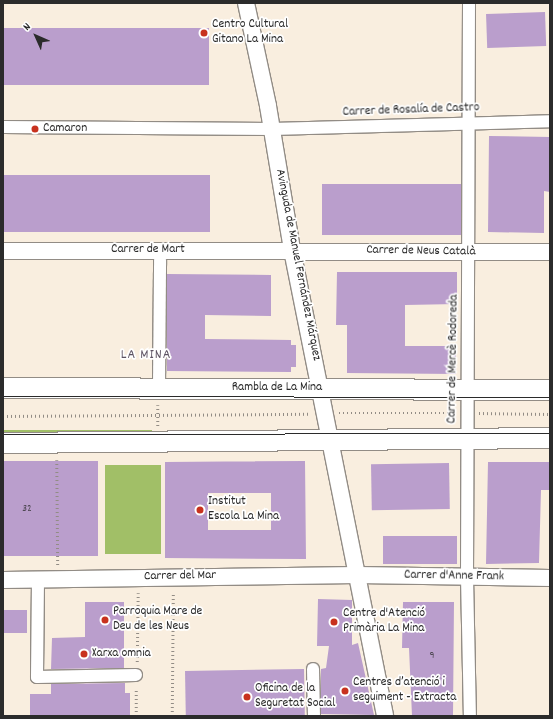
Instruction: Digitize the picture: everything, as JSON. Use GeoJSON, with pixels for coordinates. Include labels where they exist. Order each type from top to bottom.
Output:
{"type":"FeatureCollection","features":[{"type":"Feature","properties":{"kind":"street","name":"Avinguda de Manuel Fernández Márquez"},"geometry":{"type":"LineString","coordinates":[[246,3],[272,129],[292,250],[326,414],[385,716]]}},
{"type":"Feature","properties":{"kind":"street","name":"Carrer de Mercè Rodoreda"},"geometry":{"type":"LineString","coordinates":[[469,3],[469,388],[467,413],[467,577],[470,716]]}},
{"type":"Feature","properties":{"kind":"street","name":"Carrer de Rosalía de Castro"},"geometry":{"type":"LineString","coordinates":[[3,127],[272,129],[550,121]]}},
{"type":"Feature","properties":{"kind":"street","name":"Carrer de Neus Català"},"geometry":{"type":"LineString","coordinates":[[292,250],[468,253],[550,252]]}},
{"type":"Feature","properties":{"kind":"street","name":"Carrer de Mart"},"geometry":{"type":"LineString","coordinates":[[3,251],[292,250]]}},
{"type":"Feature","properties":{"kind":"street"},"geometry":{"type":"LineString","coordinates":[[159,384],[160,260]]}},
{"type":"Feature","properties":{"kind":"street","name":"Rambla de La Mina"},"geometry":{"type":"LineString","coordinates":[[3,388],[469,388],[550,390]]}},
{"type":"Feature","properties":{"kind":"street"},"geometry":{"type":"LineString","coordinates":[[3,443],[550,438]]}},
{"type":"Feature","properties":{"kind":"street","name":"Carrer d'Anne Frank"},"geometry":{"type":"LineString","coordinates":[[357,575],[550,578]]}},
{"type":"Feature","properties":{"kind":"street","name":"Carrer del Mar"},"geometry":{"type":"LineString","coordinates":[[3,580],[357,575]]}},
{"type":"Feature","properties":{"kind":"street"},"geometry":{"type":"LineString","coordinates":[[38,580],[37,677],[136,675]]}},
{"type":"Feature","properties":{"kind":"street"},"geometry":{"type":"LineString","coordinates":[[314,669],[314,716]]}},
{"type":"Feature","properties":{"kind":"path"},"geometry":{"type":"LineString","coordinates":[[158,402],[158,434]]}},
{"type":"Feature","properties":{"kind":"path","name":"Rambla de La Mina"},"geometry":{"type":"LineString","coordinates":[[3,416],[467,413],[550,414]]}},
{"type":"Feature","properties":{"kind":"path"},"geometry":{"type":"LineString","coordinates":[[57,442],[58,579]]}},
{"type":"Feature","properties":{"kind":"path"},"geometry":{"type":"LineString","coordinates":[[136,716],[138,578]]}},
{"type":"Feature","properties":{"kind":"path"},"geometry":{"type":"LineString","coordinates":[[172,716],[173,593],[179,592]]}},
{"type":"Feature","properties":{"kind":"green space"},"geometry":{"type":"Polygon","coordinates":[[[3,430],[152,430],[152,437],[3,437],[3,430]]]}},
{"type":"Feature","properties":{"kind":"green space"},"geometry":{"type":"Polygon","coordinates":[[[105,465],[161,465],[161,554],[105,554],[105,465]]]}},
{"type":"Feature","properties":{"kind":"building"},"geometry":{"type":"Polygon","coordinates":[[[545,12],[546,46],[487,48],[486,14],[545,12]]]}},
{"type":"Feature","properties":{"kind":"building"},"geometry":{"type":"Polygon","coordinates":[[[3,28],[209,28],[209,85],[3,85],[3,28]]]}},
{"type":"Feature","properties":{"kind":"building"},"geometry":{"type":"Polygon","coordinates":[[[489,136],[550,137],[550,192],[544,191],[544,233],[488,232],[489,136]]]}},
{"type":"Feature","properties":{"kind":"building"},"geometry":{"type":"Polygon","coordinates":[[[3,175],[210,175],[210,232],[3,232],[3,175]]]}},
{"type":"Feature","properties":{"kind":"building"},"geometry":{"type":"Polygon","coordinates":[[[322,184],[461,184],[461,235],[322,235],[322,184]]]}},
{"type":"Feature","properties":{"kind":"building"},"geometry":{"type":"Polygon","coordinates":[[[337,272],[457,272],[457,304],[405,305],[405,346],[456,346],[456,374],[347,373],[347,325],[336,325],[337,272]]]}},
{"type":"Feature","properties":{"kind":"building"},"geometry":{"type":"Polygon","coordinates":[[[167,274],[271,275],[271,316],[205,315],[205,339],[291,340],[291,345],[296,345],[296,367],[291,367],[291,372],[167,371],[167,274]]]}},
{"type":"Feature","properties":{"kind":"building"},"geometry":{"type":"Polygon","coordinates":[[[3,461],[98,461],[98,556],[3,556],[3,461]]]}},
{"type":"Feature","properties":{"kind":"building"},"geometry":{"type":"Polygon","coordinates":[[[305,461],[306,559],[165,558],[165,462],[305,461]],[[208,493],[208,530],[271,530],[271,493],[208,493]]]}},
{"type":"Feature","properties":{"kind":"building"},"geometry":{"type":"Polygon","coordinates":[[[488,462],[550,462],[550,490],[541,490],[539,563],[486,564],[488,462]]]}},
{"type":"Feature","properties":{"kind":"building"},"geometry":{"type":"Polygon","coordinates":[[[449,463],[450,509],[372,510],[371,464],[449,463]]]}},
{"type":"Feature","properties":{"kind":"building"},"geometry":{"type":"Polygon","coordinates":[[[383,536],[457,536],[457,564],[383,564],[383,536]]]}},
{"type":"Feature","properties":{"kind":"building"},"geometry":{"type":"Polygon","coordinates":[[[318,599],[352,600],[352,645],[358,643],[374,715],[321,714],[321,669],[326,668],[329,646],[317,646],[318,599]]]}},
{"type":"Feature","properties":{"kind":"building","name":"Parroquia Mare de Deu de les Neus"},"geometry":{"type":"Polygon","coordinates":[[[85,602],[124,602],[124,668],[51,669],[52,638],[85,637],[85,602]]]}},
{"type":"Feature","properties":{"kind":"building"},"geometry":{"type":"Polygon","coordinates":[[[403,602],[454,602],[453,716],[412,716],[409,648],[402,648],[403,602]]]}},
{"type":"Feature","properties":{"kind":"building"},"geometry":{"type":"Polygon","coordinates":[[[3,610],[27,610],[27,633],[3,633],[3,610]]]}},
{"type":"Feature","properties":{"kind":"building","name":"Oficina de la Seguretat Social"},"geometry":{"type":"Polygon","coordinates":[[[304,669],[305,715],[186,716],[185,671],[304,669]]]}},
{"type":"Feature","properties":{"kind":"building"},"geometry":{"type":"Polygon","coordinates":[[[125,683],[125,693],[130,693],[130,716],[30,716],[30,694],[51,694],[51,684],[125,683]]]}},
{"type":"Feature","properties":{"kind":"tram line"},"geometry":{"type":"LineString","coordinates":[[3,396],[550,397]]}},
{"type":"Feature","properties":{"kind":"tram line"},"geometry":{"type":"LineString","coordinates":[[3,434],[550,433]]}},
{"type":"Feature","properties":{"kind":"place","name":"Centro Cultural Gitano La Mina"},"geometry":{"type":"Point","coordinates":[204,33]}},
{"type":"Feature","properties":{"kind":"place","name":"Camaron"},"geometry":{"type":"Point","coordinates":[35,129]}},
{"type":"Feature","properties":{"kind":"place","name":"Institut Escola La Mina"},"geometry":{"type":"Point","coordinates":[200,510]}},
{"type":"Feature","properties":{"kind":"place","name":"Parroquia Mare de Deu de les Neus"},"geometry":{"type":"Point","coordinates":[105,620]}},
{"type":"Feature","properties":{"kind":"place","name":"Centre d'Atenció Primària La Mina"},"geometry":{"type":"Point","coordinates":[334,622]}},
{"type":"Feature","properties":{"kind":"place","name":"Xarxa omnia"},"geometry":{"type":"Point","coordinates":[84,654]}},
{"type":"Feature","properties":{"kind":"place","name":"Centres d’atenció i seguiment - Extracta"},"geometry":{"type":"Point","coordinates":[345,691]}},
{"type":"Feature","properties":{"kind":"place","name":"Oficina de la Seguretat Social"},"geometry":{"type":"Point","coordinates":[247,697]}},
{"type":"Feature","properties":{"kind":"district","name":"LA MINA"},"geometry":{"type":"Point","coordinates":[146,355]}}]}
